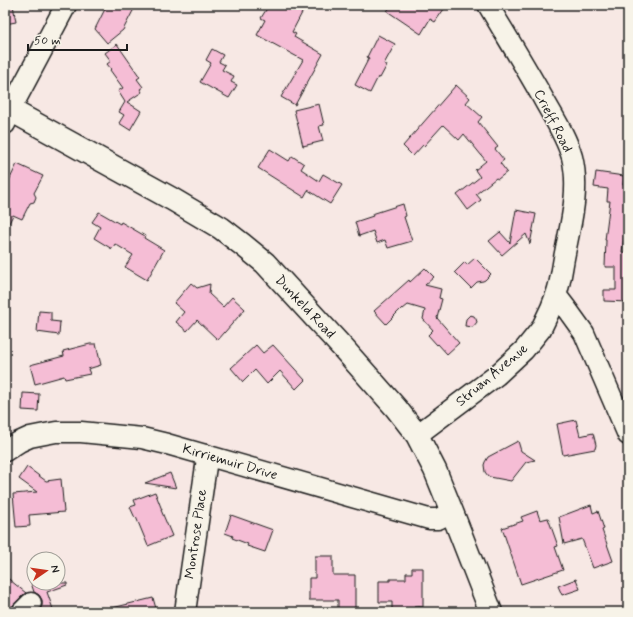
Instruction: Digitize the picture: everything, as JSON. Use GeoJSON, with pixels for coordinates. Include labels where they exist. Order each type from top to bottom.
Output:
{"type":"FeatureCollection","features":[{"type":"Feature","properties":{"kind":"main road","name":"Dunkeld Road"},"geometry":{"type":"LineString","coordinates":[[7,114],[172,199],[221,228],[265,263],[343,348],[396,408],[417,435],[452,512],[490,612]]}},
{"type":"Feature","properties":{"kind":"street"},"geometry":{"type":"LineString","coordinates":[[7,114],[66,5]]}},
{"type":"Feature","properties":{"kind":"street","name":"Crieff Road"},"geometry":{"type":"LineString","coordinates":[[488,5],[557,124],[565,139],[572,159],[575,188],[570,226],[556,295]]}},
{"type":"Feature","properties":{"kind":"street"},"geometry":{"type":"LineString","coordinates":[[556,295],[584,333],[628,435]]}},
{"type":"Feature","properties":{"kind":"street","name":"Struan Avenue"},"geometry":{"type":"LineString","coordinates":[[417,435],[497,375],[524,350],[541,329],[556,295]]}},
{"type":"Feature","properties":{"kind":"street","name":"Kirriemuir Drive"},"geometry":{"type":"LineString","coordinates":[[5,451],[30,437],[56,432],[81,432],[142,438],[429,519],[438,519],[452,512]]}},
{"type":"Feature","properties":{"kind":"street","name":"Montrose Place"},"geometry":{"type":"LineString","coordinates":[[185,612],[206,466],[206,456]]}},
{"type":"Feature","properties":{"kind":"building"},"geometry":{"type":"Polygon","coordinates":[[[5,5],[13,5],[16,22],[5,24],[5,5]]]}},
{"type":"Feature","properties":{"kind":"building"},"geometry":{"type":"Polygon","coordinates":[[[107,5],[136,5],[123,30],[107,43],[95,29],[107,5]]]}},
{"type":"Feature","properties":{"kind":"building"},"geometry":{"type":"Polygon","coordinates":[[[269,5],[298,5],[304,9],[292,32],[296,34],[294,37],[323,54],[295,105],[281,97],[303,60],[257,35],[265,20],[261,18],[269,5]]]}},
{"type":"Feature","properties":{"kind":"building"},"geometry":{"type":"Polygon","coordinates":[[[392,5],[437,5],[444,9],[435,22],[430,19],[421,34],[387,11],[392,5]]]}},
{"type":"Feature","properties":{"kind":"building"},"geometry":{"type":"Polygon","coordinates":[[[378,35],[395,44],[384,64],[387,65],[380,78],[378,77],[370,93],[355,85],[369,58],[367,57],[378,35]]]}},
{"type":"Feature","properties":{"kind":"building"},"geometry":{"type":"Polygon","coordinates":[[[117,44],[140,77],[137,79],[143,87],[140,89],[142,92],[127,102],[141,111],[130,130],[119,123],[124,115],[119,112],[125,102],[118,91],[123,88],[110,70],[111,69],[107,64],[111,61],[105,53],[117,44]]]}},
{"type":"Feature","properties":{"kind":"building"},"geometry":{"type":"Polygon","coordinates":[[[212,49],[223,55],[219,62],[225,65],[222,70],[234,76],[231,82],[237,85],[229,98],[200,82],[211,63],[206,60],[212,49]]]}},
{"type":"Feature","properties":{"kind":"building"},"geometry":{"type":"Polygon","coordinates":[[[456,85],[470,98],[466,103],[482,117],[478,122],[498,147],[495,149],[504,160],[500,163],[507,172],[498,179],[496,178],[476,194],[481,200],[468,210],[457,195],[480,177],[475,170],[486,161],[464,134],[459,140],[443,125],[413,156],[403,146],[456,85]]]}},
{"type":"Feature","properties":{"kind":"building"},"geometry":{"type":"Polygon","coordinates":[[[319,104],[324,125],[319,126],[323,141],[303,146],[294,110],[319,104]]]}},
{"type":"Feature","properties":{"kind":"building"},"geometry":{"type":"Polygon","coordinates":[[[270,149],[289,161],[292,156],[304,164],[301,169],[319,181],[323,174],[342,185],[330,204],[308,190],[304,197],[258,168],[270,149]]]}},
{"type":"Feature","properties":{"kind":"building"},"geometry":{"type":"Polygon","coordinates":[[[17,164],[43,176],[34,193],[36,197],[34,202],[30,203],[22,219],[13,215],[5,231],[5,189],[17,164]]]}},
{"type":"Feature","properties":{"kind":"building"},"geometry":{"type":"Polygon","coordinates":[[[596,172],[624,176],[623,185],[628,186],[628,214],[622,252],[628,253],[628,302],[604,301],[604,290],[616,290],[616,267],[605,267],[605,240],[610,201],[607,201],[608,189],[594,187],[596,172]]]}},
{"type":"Feature","properties":{"kind":"building"},"geometry":{"type":"Polygon","coordinates":[[[403,204],[406,216],[404,217],[412,241],[388,248],[385,240],[377,243],[373,231],[359,236],[355,222],[373,216],[372,214],[403,204]]]}},
{"type":"Feature","properties":{"kind":"building"},"geometry":{"type":"Polygon","coordinates":[[[516,210],[536,214],[530,244],[526,234],[502,255],[489,241],[500,232],[510,243],[516,210]]]}},
{"type":"Feature","properties":{"kind":"building"},"geometry":{"type":"Polygon","coordinates":[[[99,212],[120,224],[121,222],[145,236],[144,238],[164,250],[147,280],[125,267],[133,255],[115,244],[112,249],[94,238],[100,227],[92,222],[99,212]]]}},
{"type":"Feature","properties":{"kind":"building"},"geometry":{"type":"Polygon","coordinates":[[[475,258],[491,274],[485,280],[477,282],[471,288],[455,272],[465,262],[467,265],[475,258]]]}},
{"type":"Feature","properties":{"kind":"building"},"geometry":{"type":"Polygon","coordinates":[[[425,268],[434,277],[425,285],[441,289],[439,298],[442,299],[437,318],[459,343],[447,354],[428,335],[433,330],[423,319],[425,310],[408,305],[403,309],[402,308],[386,324],[374,311],[425,268]]]}},
{"type":"Feature","properties":{"kind":"building"},"geometry":{"type":"Polygon","coordinates":[[[191,283],[197,288],[210,284],[209,294],[223,307],[232,297],[245,309],[218,340],[197,320],[187,331],[176,322],[184,312],[174,303],[191,283]]]}},
{"type":"Feature","properties":{"kind":"building"},"geometry":{"type":"Polygon","coordinates":[[[39,311],[51,312],[51,321],[60,322],[59,335],[37,332],[39,311]]]}},
{"type":"Feature","properties":{"kind":"building"},"geometry":{"type":"Polygon","coordinates":[[[470,315],[474,316],[477,322],[473,327],[465,326],[466,319],[470,315]]]}},
{"type":"Feature","properties":{"kind":"building"},"geometry":{"type":"Polygon","coordinates":[[[90,344],[96,344],[101,365],[88,369],[90,374],[65,379],[64,376],[35,384],[30,365],[64,356],[63,351],[90,344]]]}},
{"type":"Feature","properties":{"kind":"building"},"geometry":{"type":"Polygon","coordinates":[[[256,345],[263,353],[273,345],[305,380],[296,389],[280,371],[267,384],[255,370],[243,382],[231,368],[256,345]]]}},
{"type":"Feature","properties":{"kind":"building"},"geometry":{"type":"Polygon","coordinates":[[[23,393],[39,394],[38,411],[22,410],[23,393]]]}},
{"type":"Feature","properties":{"kind":"building"},"geometry":{"type":"Polygon","coordinates":[[[576,420],[580,436],[593,433],[596,445],[595,449],[563,455],[557,424],[576,420]]]}},
{"type":"Feature","properties":{"kind":"building"},"geometry":{"type":"Polygon","coordinates":[[[518,441],[521,451],[535,460],[526,462],[511,481],[488,476],[485,472],[484,465],[488,457],[518,441]]]}},
{"type":"Feature","properties":{"kind":"building"},"geometry":{"type":"Polygon","coordinates":[[[27,467],[46,481],[61,479],[64,512],[29,515],[30,526],[16,527],[13,494],[37,492],[19,479],[27,467]]]}},
{"type":"Feature","properties":{"kind":"building"},"geometry":{"type":"Polygon","coordinates":[[[170,473],[176,488],[145,483],[170,473]]]}},
{"type":"Feature","properties":{"kind":"building"},"geometry":{"type":"Polygon","coordinates":[[[155,492],[172,536],[148,546],[136,517],[135,518],[130,507],[136,505],[134,500],[155,492]]]}},
{"type":"Feature","properties":{"kind":"building"},"geometry":{"type":"Polygon","coordinates":[[[591,505],[593,513],[598,511],[604,529],[602,530],[613,561],[593,568],[582,539],[564,544],[559,517],[591,505]]]}},
{"type":"Feature","properties":{"kind":"building"},"geometry":{"type":"Polygon","coordinates":[[[537,511],[540,520],[548,518],[558,546],[555,547],[563,570],[521,584],[502,528],[523,521],[521,517],[537,511]]]}},
{"type":"Feature","properties":{"kind":"building"},"geometry":{"type":"Polygon","coordinates":[[[231,515],[273,530],[265,552],[247,546],[248,544],[232,538],[233,536],[225,533],[231,515]]]}},
{"type":"Feature","properties":{"kind":"building"},"geometry":{"type":"Polygon","coordinates":[[[315,556],[333,556],[333,575],[355,575],[355,610],[338,609],[338,600],[309,600],[309,578],[315,578],[315,556]]]}},
{"type":"Feature","properties":{"kind":"building"},"geometry":{"type":"Polygon","coordinates":[[[412,568],[423,568],[423,607],[415,606],[414,612],[392,612],[392,602],[379,602],[379,581],[406,579],[406,573],[412,573],[412,568]]]}},
{"type":"Feature","properties":{"kind":"building"},"geometry":{"type":"Polygon","coordinates":[[[5,576],[26,593],[12,607],[5,601],[5,576]]]}},
{"type":"Feature","properties":{"kind":"building"},"geometry":{"type":"Polygon","coordinates":[[[576,579],[580,589],[562,595],[558,586],[576,579]]]}},
{"type":"Feature","properties":{"kind":"building"},"geometry":{"type":"Polygon","coordinates":[[[50,591],[47,592],[54,612],[38,612],[42,606],[42,600],[39,595],[34,592],[50,591]]]}},
{"type":"Feature","properties":{"kind":"building"},"geometry":{"type":"Polygon","coordinates":[[[153,598],[157,612],[113,612],[112,608],[153,598]]]}}]}
